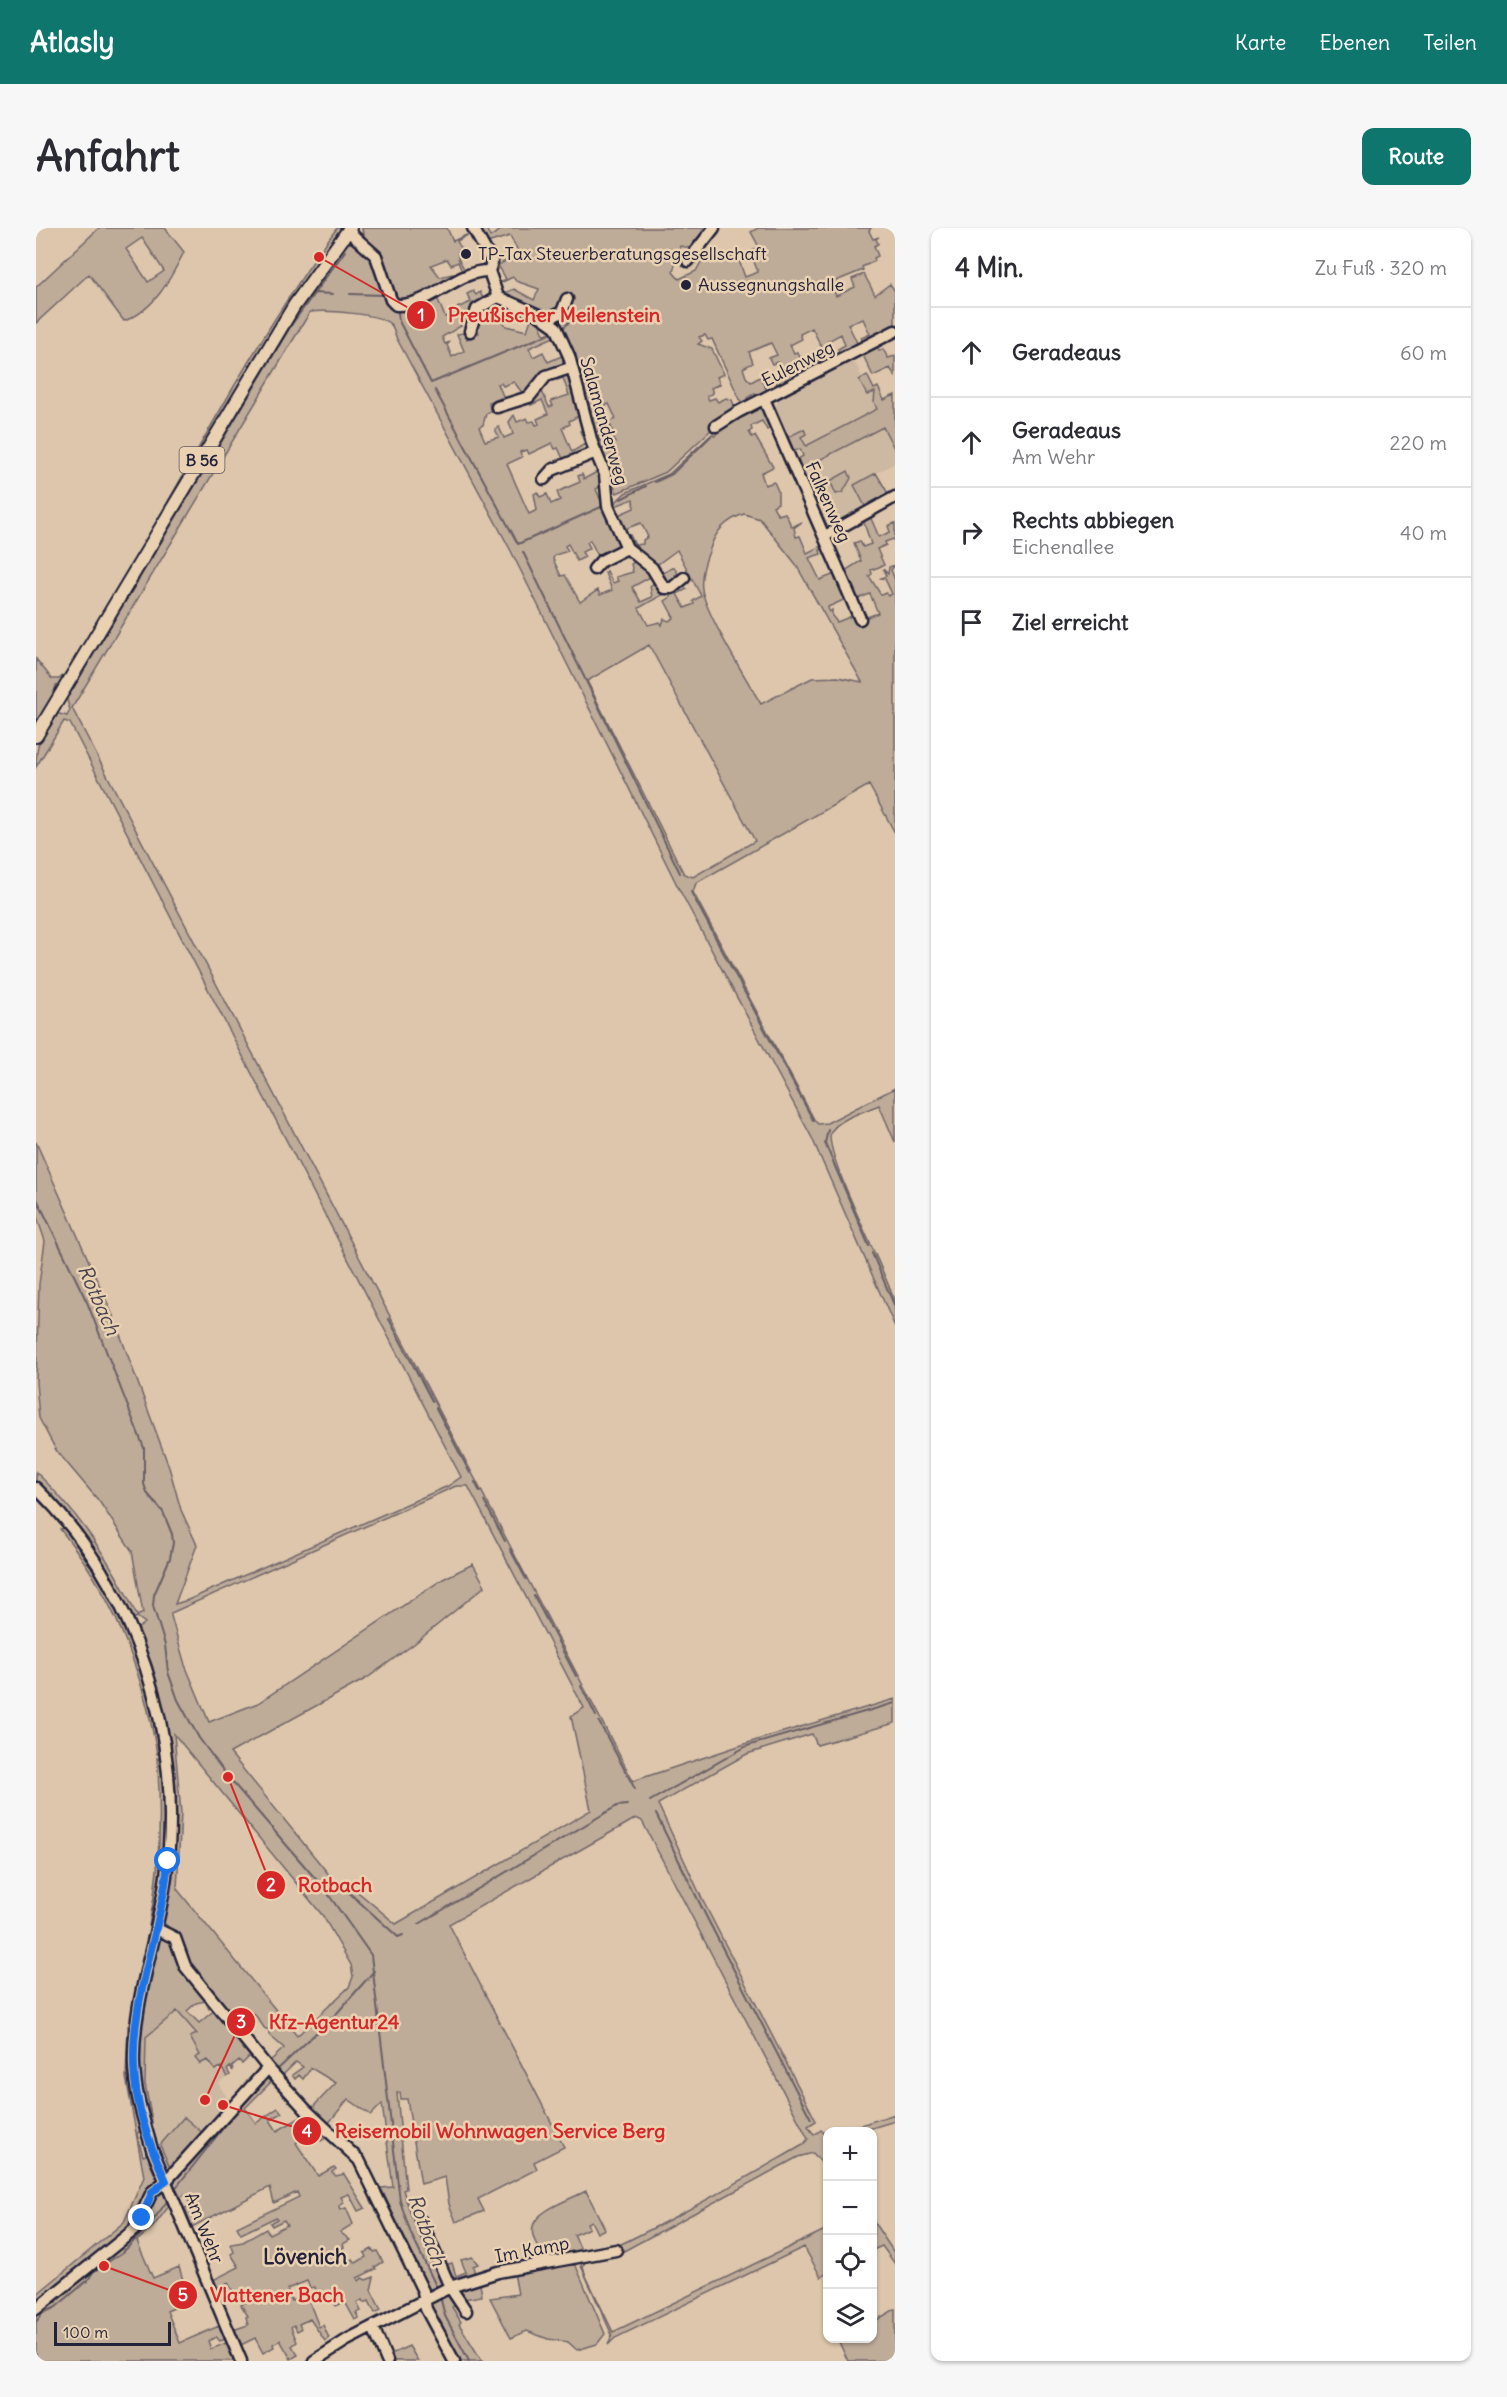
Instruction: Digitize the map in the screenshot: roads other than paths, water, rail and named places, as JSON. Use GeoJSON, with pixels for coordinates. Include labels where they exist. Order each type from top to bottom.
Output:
{"type":"FeatureCollection","features":[{"type":"Feature","properties":{"kind":"main road","name":"B 56"},"geometry":{"type":"LineString","coordinates":[[36,736],[294,306],[349,229]]}},
{"type":"Feature","properties":{"kind":"street"},"geometry":{"type":"LineString","coordinates":[[470,331],[476,311],[498,297],[489,271],[492,262],[473,228]]}},
{"type":"Feature","properties":{"kind":"street"},"geometry":{"type":"LineString","coordinates":[[688,261],[714,228]]}},
{"type":"Feature","properties":{"kind":"street"},"geometry":{"type":"LineString","coordinates":[[349,229],[376,256],[391,300],[396,305],[417,301],[474,273],[489,271]]}},
{"type":"Feature","properties":{"kind":"street","name":"Salamanderweg"},"geometry":{"type":"LineString","coordinates":[[498,297],[556,327],[568,356],[596,452],[605,474],[608,506],[627,548],[650,567],[664,588],[672,588],[684,578]]}},
{"type":"Feature","properties":{"kind":"street"},"geometry":{"type":"LineString","coordinates":[[546,320],[562,312],[567,299]]}},
{"type":"Feature","properties":{"kind":"street","name":"Eulenweg"},"geometry":{"type":"LineString","coordinates":[[717,426],[895,331]]}},
{"type":"Feature","properties":{"kind":"street"},"geometry":{"type":"LineString","coordinates":[[497,407],[529,397],[546,376],[570,368]]}},
{"type":"Feature","properties":{"kind":"street","name":"Falkenweg"},"geometry":{"type":"LineString","coordinates":[[764,399],[860,618]]}},
{"type":"Feature","properties":{"kind":"street"},"geometry":{"type":"LineString","coordinates":[[544,479],[552,470],[596,452]]}},
{"type":"Feature","properties":{"kind":"street"},"geometry":{"type":"LineString","coordinates":[[825,536],[895,497]]}},
{"type":"Feature","properties":{"kind":"street"},"geometry":{"type":"LineString","coordinates":[[594,569],[601,561],[627,548]]}},
{"type":"Feature","properties":{"kind":"street","name":"Am Wehr"},"geometry":{"type":"LineString","coordinates":[[36,1488],[72,1529],[102,1574],[132,1633],[150,1682],[165,1748],[170,1819],[167,1875],[136,2028],[134,2067],[141,2114],[152,2149],[241,2361]]}},
{"type":"Feature","properties":{"kind":"street"},"geometry":{"type":"LineString","coordinates":[[157,1929],[174,1936],[186,1966],[271,2072],[359,2160],[423,2291],[441,2291]]}},
{"type":"Feature","properties":{"kind":"street"},"geometry":{"type":"LineString","coordinates":[[36,2309],[134,2230],[152,2192],[170,2190],[271,2072]]}},
{"type":"Feature","properties":{"kind":"street"},"geometry":{"type":"LineString","coordinates":[[422,2221],[441,2291],[466,2311]]}},
{"type":"Feature","properties":{"kind":"street","name":"Im Kamp"},"geometry":{"type":"LineString","coordinates":[[314,2361],[441,2291],[498,2272],[616,2250]]}},
{"type":"Feature","properties":{"kind":"street"},"geometry":{"type":"LineString","coordinates":[[441,2291],[426,2309],[454,2361]]}},
{"type":"Feature","properties":{"kind":"street"},"geometry":{"type":"LineString","coordinates":[[373,2327],[387,2361]]}},
{"type":"Feature","properties":{"kind":"waterway"},"geometry":{"type":"LineString","coordinates":[[69,695],[292,324],[345,251]]}},
{"type":"Feature","properties":{"kind":"waterway"},"geometry":{"type":"LineString","coordinates":[[313,293],[333,294]]}},
{"type":"Feature","properties":{"kind":"waterway"},"geometry":{"type":"LineString","coordinates":[[350,294],[384,295]]}},
{"type":"Feature","properties":{"kind":"waterway"},"geometry":{"type":"LineString","coordinates":[[564,327],[570,321],[572,304]]}},
{"type":"Feature","properties":{"kind":"waterway"},"geometry":{"type":"LineString","coordinates":[[398,312],[399,321],[431,383],[551,333]]}},
{"type":"Feature","properties":{"kind":"waterway"},"geometry":{"type":"LineString","coordinates":[[435,390],[518,544],[601,507]]}},
{"type":"Feature","properties":{"kind":"waterway"},"geometry":{"type":"LineString","coordinates":[[655,482],[672,474],[711,436]]}},
{"type":"Feature","properties":{"kind":"waterway"},"geometry":{"type":"LineString","coordinates":[[621,499],[646,486]]}},
{"type":"Feature","properties":{"kind":"waterway"},"geometry":{"type":"LineString","coordinates":[[523,552],[680,873]]}},
{"type":"Feature","properties":{"kind":"waterway"},"geometry":{"type":"LineString","coordinates":[[49,728],[57,715]]}},
{"type":"Feature","properties":{"kind":"waterway"},"geometry":{"type":"LineString","coordinates":[[691,892],[813,1120]]}},
{"type":"Feature","properties":{"kind":"waterway"},"geometry":{"type":"LineString","coordinates":[[828,1130],[825,1143],[869,1246]]}},
{"type":"Feature","properties":{"kind":"waterway","name":"Rotbach"},"geometry":{"type":"LineString","coordinates":[[36,1197],[87,1302],[144,1448],[144,1484],[147,1493],[163,1512],[172,1534],[170,1558],[154,1595],[153,1606],[165,1645],[168,1672],[178,1700],[199,1738],[228,1777],[326,1891],[371,1955],[400,2201],[411,2234],[438,2290]]}},
{"type":"Feature","properties":{"kind":"waterway"},"geometry":{"type":"LineString","coordinates":[[872,1253],[895,1307]]}},
{"type":"Feature","properties":{"kind":"waterway"},"geometry":{"type":"LineString","coordinates":[[389,1319],[432,1401]]}},
{"type":"Feature","properties":{"kind":"waterway"},"geometry":{"type":"LineString","coordinates":[[436,1408],[470,1473]]}},
{"type":"Feature","properties":{"kind":"waterway"},"geometry":{"type":"LineString","coordinates":[[475,1482],[480,1492]]}},
{"type":"Feature","properties":{"kind":"waterway"},"geometry":{"type":"LineString","coordinates":[[484,1501],[505,1541]]}},
{"type":"Feature","properties":{"kind":"waterway"},"geometry":{"type":"LineString","coordinates":[[510,1549],[526,1579]]}},
{"type":"Feature","properties":{"kind":"waterway"},"geometry":{"type":"LineString","coordinates":[[534,1596],[576,1676]]}},
{"type":"Feature","properties":{"kind":"waterway"},"geometry":{"type":"LineString","coordinates":[[581,1686],[596,1716]]}},
{"type":"Feature","properties":{"kind":"waterway"},"geometry":{"type":"LineString","coordinates":[[650,1801],[747,1746],[895,1703]]}},
{"type":"Feature","properties":{"kind":"waterway"},"geometry":{"type":"LineString","coordinates":[[599,1722],[635,1789]]}},
{"type":"Feature","properties":{"kind":"waterway"},"geometry":{"type":"LineString","coordinates":[[419,1924],[617,1806],[627,1805]]}},
{"type":"Feature","properties":{"kind":"waterway"},"geometry":{"type":"LineString","coordinates":[[656,1814],[811,2119]]}},
{"type":"Feature","properties":{"kind":"waterway"},"geometry":{"type":"LineString","coordinates":[[340,1888],[344,1888],[398,1937],[403,1935]]}},
{"type":"Feature","properties":{"kind":"waterway"},"geometry":{"type":"LineString","coordinates":[[275,2072],[338,2012],[374,1971]]}},
{"type":"Feature","properties":{"kind":"waterway"},"geometry":{"type":"LineString","coordinates":[[174,2190],[239,2108],[271,2076]]}},
{"type":"Feature","properties":{"kind":"waterway"},"geometry":{"type":"LineString","coordinates":[[36,2322],[43,2313],[56,2307],[88,2280],[93,2272],[123,2252],[149,2226],[168,2200]]}},
{"type":"Feature","properties":{"kind":"waterway","name":"Rotbach"},"geometry":{"type":"LineString","coordinates":[[440,2296],[445,2316],[469,2361]]}},
{"type":"Feature","properties":{"kind":"place","name":"TP-Tax Steuerberatungsgesellschaft"},"geometry":{"type":"Point","coordinates":[466,254]}},
{"type":"Feature","properties":{"kind":"place","name":"Preußischer Meilenstein"},"geometry":{"type":"Point","coordinates":[319,257]}},
{"type":"Feature","properties":{"kind":"place","name":"Aussegnungshalle"},"geometry":{"type":"Point","coordinates":[686,285]}},
{"type":"Feature","properties":{"kind":"place","name":"Rotbach"},"geometry":{"type":"Point","coordinates":[228,1777]}},
{"type":"Feature","properties":{"kind":"place","name":"Kfz-Agentur24"},"geometry":{"type":"Point","coordinates":[205,2100]}},
{"type":"Feature","properties":{"kind":"place","name":"Reisemobil Wohnwagen Service Berg"},"geometry":{"type":"Point","coordinates":[223,2105]}},
{"type":"Feature","properties":{"kind":"place","name":"Vlattener Bach"},"geometry":{"type":"Point","coordinates":[104,2266]}},
{"type":"Feature","properties":{"kind":"district","name":"Lövenich"},"geometry":{"type":"Point","coordinates":[305,2257]}}]}
